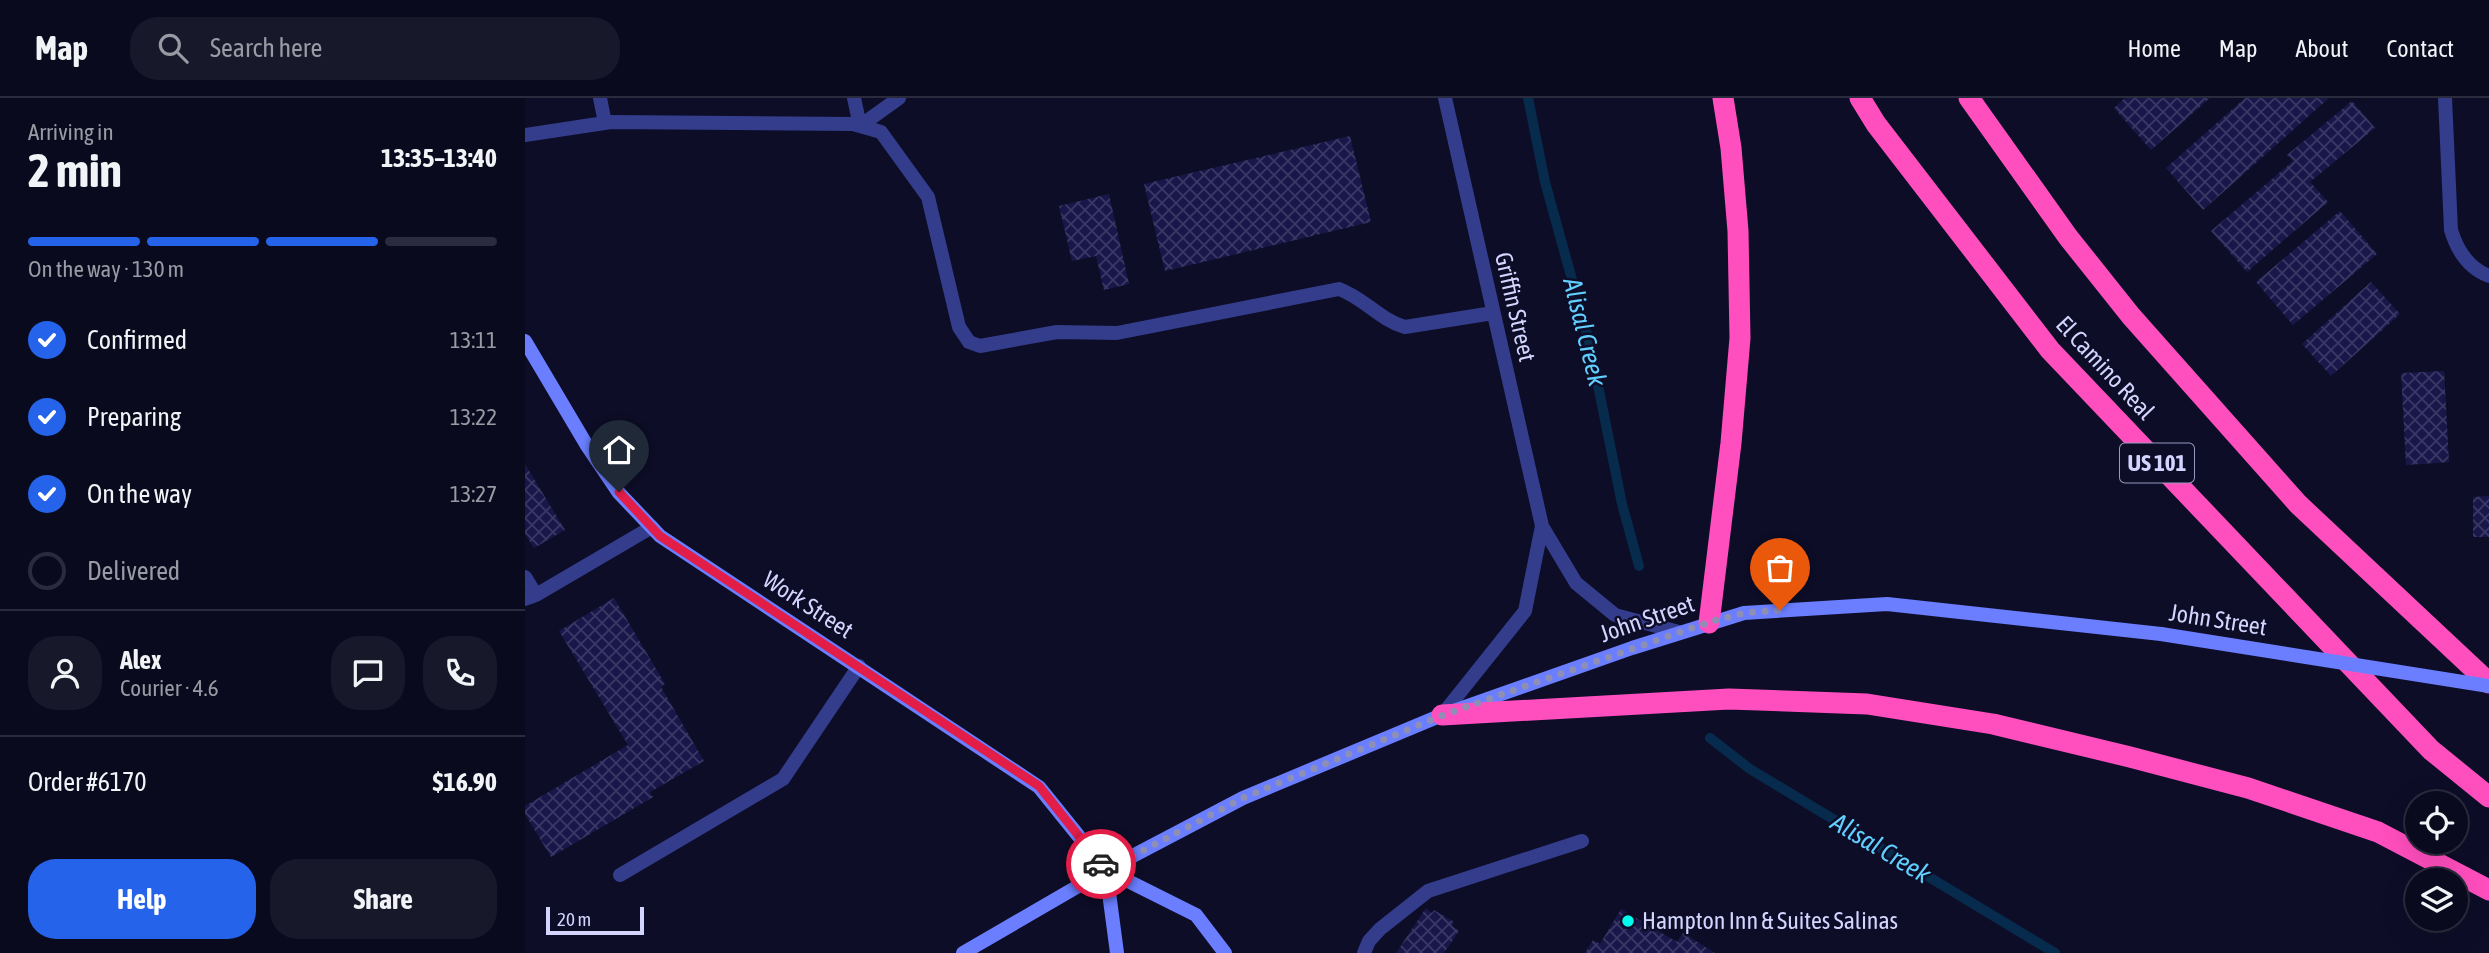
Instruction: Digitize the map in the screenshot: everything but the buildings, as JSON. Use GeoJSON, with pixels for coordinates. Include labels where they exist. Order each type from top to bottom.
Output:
{"type":"FeatureCollection","features":[{"type":"Feature","properties":{"kind":"highway"},"geometry":{"type":"LineString","coordinates":[[1709,622],[1731,443],[1740,338],[1738,232],[1731,148],[1723,98]]}},
{"type":"Feature","properties":{"kind":"highway","name":"El Camino Real"},"geometry":{"type":"LineString","coordinates":[[1860,98],[1876,124],[2050,350],[2431,750],[2489,797]]}},
{"type":"Feature","properties":{"kind":"highway"},"geometry":{"type":"LineString","coordinates":[[1969,98],[2068,236],[2131,316],[2298,504],[2489,684]]}},
{"type":"Feature","properties":{"kind":"highway"},"geometry":{"type":"LineString","coordinates":[[1443,715],[1729,699],[1867,704],[1993,724],[2130,757],[2261,793],[2378,832],[2489,890]]}},
{"type":"Feature","properties":{"kind":"main road","name":"Work Street"},"geometry":{"type":"LineString","coordinates":[[525,341],[592,454],[619,492],[660,536],[1039,786],[1106,870],[1196,915],[1225,953]]}},
{"type":"Feature","properties":{"kind":"main road","name":"John Street"},"geometry":{"type":"LineString","coordinates":[[963,953],[1106,870],[1243,798],[1443,715],[1679,632],[1744,613],[1887,604],[2161,634],[2489,684]]}},
{"type":"Feature","properties":{"kind":"main road"},"geometry":{"type":"LineString","coordinates":[[1106,870],[1117,953]]}},
{"type":"Feature","properties":{"kind":"street"},"geometry":{"type":"LineString","coordinates":[[600,98],[605,123]]}},
{"type":"Feature","properties":{"kind":"street"},"geometry":{"type":"LineString","coordinates":[[854,98],[860,126]]}},
{"type":"Feature","properties":{"kind":"street"},"geometry":{"type":"LineString","coordinates":[[860,126],[899,98]]}},
{"type":"Feature","properties":{"kind":"street","name":"Griffin Street"},"geometry":{"type":"LineString","coordinates":[[1445,98],[1542,526],[1576,583],[1615,615],[1679,632]]}},
{"type":"Feature","properties":{"kind":"street"},"geometry":{"type":"LineString","coordinates":[[2445,98],[2451,230],[2456,247],[2468,262],[2489,276]]}},
{"type":"Feature","properties":{"kind":"street"},"geometry":{"type":"LineString","coordinates":[[525,135],[605,123],[860,126],[881,132],[928,197],[959,327],[969,342],[980,346],[1057,332],[1117,333],[1339,289],[1354,294],[1391,323],[1405,327],[1493,313]]}},
{"type":"Feature","properties":{"kind":"street","name":"Griffin Street"},"geometry":{"type":"LineString","coordinates":[[1443,715],[1525,611],[1542,526]]}},
{"type":"Feature","properties":{"kind":"street"},"geometry":{"type":"LineString","coordinates":[[525,577],[531,597],[652,527]]}},
{"type":"Feature","properties":{"kind":"street"},"geometry":{"type":"LineString","coordinates":[[620,875],[783,779],[859,666]]}},
{"type":"Feature","properties":{"kind":"street"},"geometry":{"type":"LineString","coordinates":[[1364,953],[1380,929],[1428,891],[1582,841]]}},
{"type":"Feature","properties":{"kind":"waterway","name":"Alisal Creek"},"geometry":{"type":"LineString","coordinates":[[1528,98],[1545,182],[1589,341],[1622,504],[1639,566]]}},
{"type":"Feature","properties":{"kind":"waterway","name":"Alisal Creek"},"geometry":{"type":"LineString","coordinates":[[1710,738],[1750,769],[2055,953]]}},
{"type":"Feature","properties":{"kind":"way so far"},"geometry":{"type":"LineString","coordinates":[[1101,864],[1106,870],[1243,798],[1443,715],[1709,622],[1744,613],[1780,610]]}},
{"type":"Feature","properties":{"kind":"place","name":"Hampton Inn & Suites Salinas"},"geometry":{"type":"Point","coordinates":[1628,921]}},
{"type":"Feature","properties":{"kind":"route"},"geometry":{"type":"LineString","coordinates":[[619,492],[660,536],[1039,786],[1101,864]]}}]}
